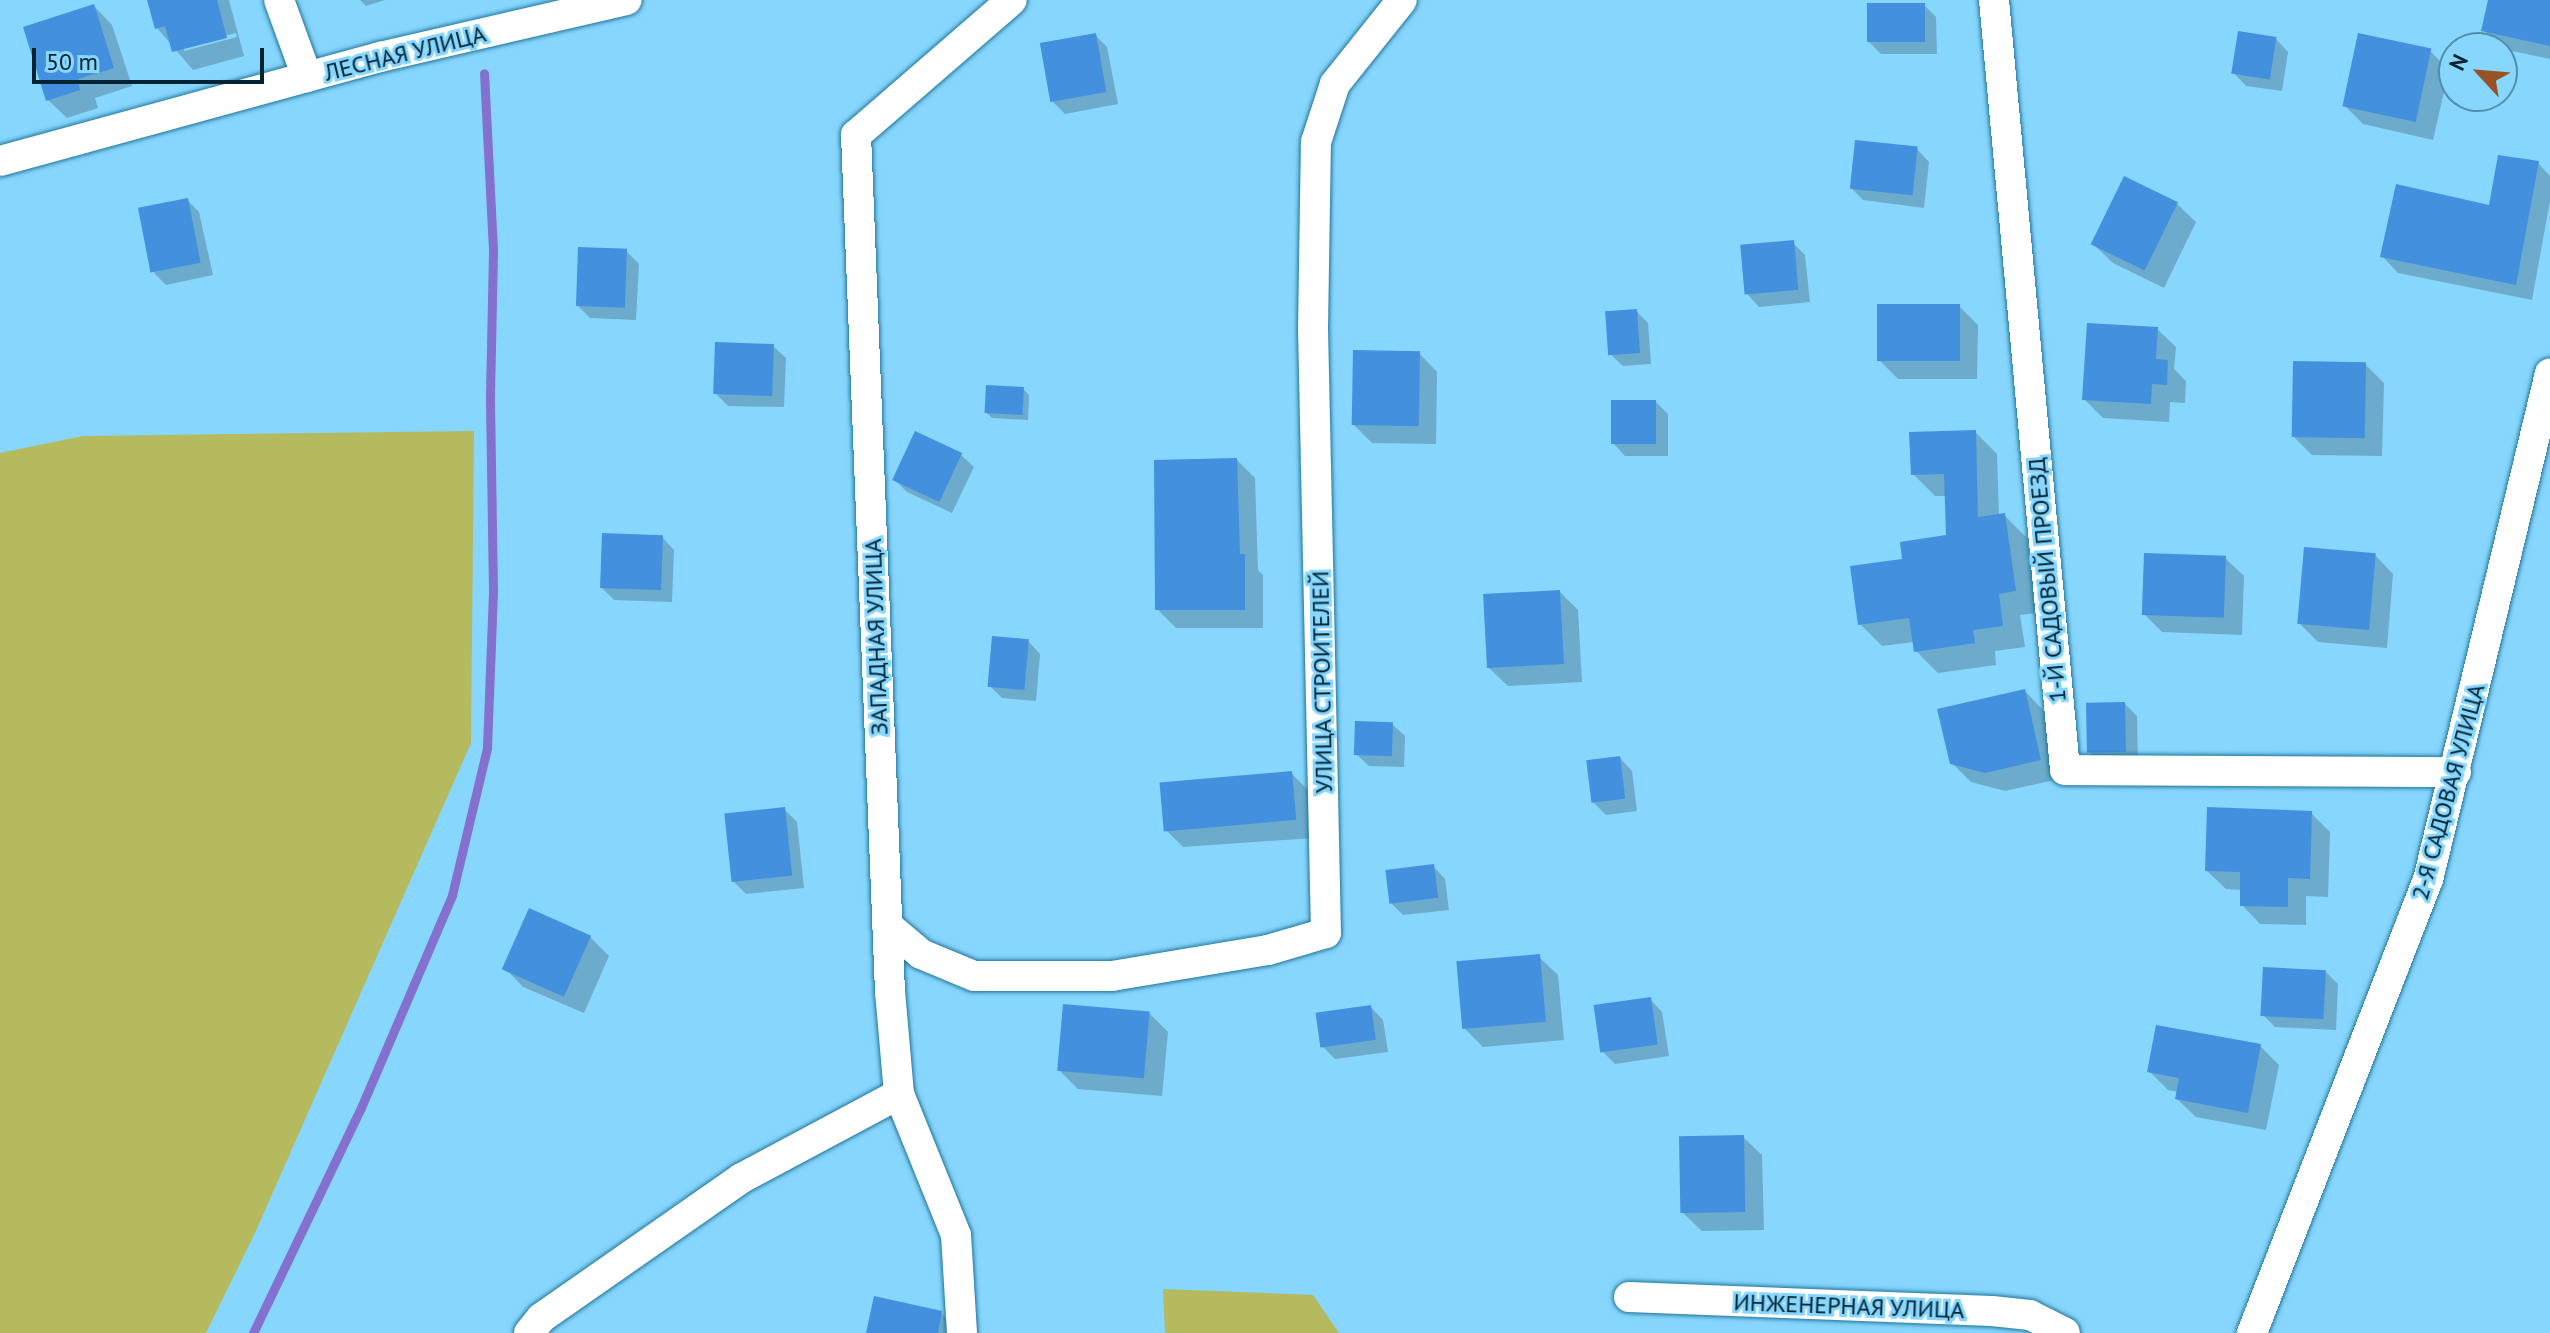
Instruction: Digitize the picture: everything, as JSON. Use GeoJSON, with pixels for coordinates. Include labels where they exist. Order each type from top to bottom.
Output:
{"type":"FeatureCollection","features":[{"type":"Feature","properties":{"kind":"street"},"geometry":{"type":"LineString","coordinates":[[279,0],[307,77]]}},
{"type":"Feature","properties":{"kind":"street","name":"ЛЕСНАЯ УЛИЦА"},"geometry":{"type":"LineString","coordinates":[[0,161],[380,57],[627,0]]}},
{"type":"Feature","properties":{"kind":"street","name":"ЗАПАДНАЯ УЛИЦА"},"geometry":{"type":"LineString","coordinates":[[962,1333],[956,1235],[899,1094],[888,926],[856,135],[1012,0]]}},
{"type":"Feature","properties":{"kind":"street","name":"УЛИЦА СТРОИТЕЛЕЙ"},"geometry":{"type":"LineString","coordinates":[[888,926],[921,954],[974,976],[1112,976],[1268,950],[1326,933],[1313,329],[1316,142],[1335,84],[1402,0]]}},
{"type":"Feature","properties":{"kind":"street","name":"1-Й САДОВЫЙ ПРОЕЗД"},"geometry":{"type":"LineString","coordinates":[[1994,0],[2065,770],[2456,772]]}},
{"type":"Feature","properties":{"kind":"street","name":"2-Я САДОВАЯ УЛИЦА"},"geometry":{"type":"LineString","coordinates":[[2252,1333],[2428,880],[2550,373]]}},
{"type":"Feature","properties":{"kind":"street"},"geometry":{"type":"LineString","coordinates":[[529,1333],[541,1318],[742,1178],[899,1094]]}},
{"type":"Feature","properties":{"kind":"street","name":"ИНЖЕНЕРНАЯ УЛИЦА"},"geometry":{"type":"LineString","coordinates":[[1629,1297],[1992,1311],[2030,1315],[2065,1333]]}},
{"type":"Feature","properties":{"kind":"green space"},"geometry":{"type":"Polygon","coordinates":[[[474,431],[471,743],[255,1233],[206,1333],[0,1333],[0,453],[83,436],[474,431]]]}},
{"type":"Feature","properties":{"kind":"green space"},"geometry":{"type":"Polygon","coordinates":[[[1163,1289],[1313,1295],[1339,1333],[1165,1333],[1163,1289]]]}},
{"type":"Feature","properties":{"kind":"building"},"geometry":{"type":"Polygon","coordinates":[[[147,0],[217,0],[227,38],[172,52],[165,26],[155,29],[147,0]]]}},
{"type":"Feature","properties":{"kind":"building"},"geometry":{"type":"Polygon","coordinates":[[[2488,0],[2550,0],[2550,46],[2518,39],[2518,32],[2481,31],[2488,0]]]}},
{"type":"Feature","properties":{"kind":"building"},"geometry":{"type":"Polygon","coordinates":[[[1867,3],[1925,3],[1925,42],[1867,42],[1867,3]]]}},
{"type":"Feature","properties":{"kind":"building"},"geometry":{"type":"Polygon","coordinates":[[[94,4],[114,68],[78,79],[80,90],[46,101],[23,27],[94,4]]]}},
{"type":"Feature","properties":{"kind":"building"},"geometry":{"type":"Polygon","coordinates":[[[2238,31],[2277,37],[2270,80],[2231,73],[2238,31]]]}},
{"type":"Feature","properties":{"kind":"building"},"geometry":{"type":"Polygon","coordinates":[[[1096,33],[1106,92],[1050,102],[1040,43],[1096,33]]]}},
{"type":"Feature","properties":{"kind":"building"},"geometry":{"type":"Polygon","coordinates":[[[2358,33],[2431,49],[2416,122],[2342,106],[2358,33]]]}},
{"type":"Feature","properties":{"kind":"building"},"geometry":{"type":"Polygon","coordinates":[[[1855,140],[1918,147],[1913,195],[1850,189],[1855,140]]]}},
{"type":"Feature","properties":{"kind":"building"},"geometry":{"type":"Polygon","coordinates":[[[2498,155],[2539,161],[2516,285],[2380,257],[2396,184],[2489,205],[2498,155]]]}},
{"type":"Feature","properties":{"kind":"building"},"geometry":{"type":"Polygon","coordinates":[[[2124,176],[2178,202],[2145,271],[2091,244],[2124,176]]]}},
{"type":"Feature","properties":{"kind":"building"},"geometry":{"type":"Polygon","coordinates":[[[188,198],[201,263],[151,273],[138,208],[188,198]]]}},
{"type":"Feature","properties":{"kind":"building"},"geometry":{"type":"Polygon","coordinates":[[[1794,240],[1798,290],[1745,295],[1740,245],[1794,240]]]}},
{"type":"Feature","properties":{"kind":"building"},"geometry":{"type":"Polygon","coordinates":[[[578,247],[627,249],[625,308],[576,306],[578,247]]]}},
{"type":"Feature","properties":{"kind":"building"},"geometry":{"type":"Polygon","coordinates":[[[1877,304],[1960,304],[1960,361],[1877,361],[1877,304]]]}},
{"type":"Feature","properties":{"kind":"building"},"geometry":{"type":"Polygon","coordinates":[[[1637,309],[1640,353],[1608,355],[1605,311],[1637,309]]]}},
{"type":"Feature","properties":{"kind":"building"},"geometry":{"type":"Polygon","coordinates":[[[2087,323],[2158,327],[2156,359],[2168,360],[2167,385],[2152,384],[2151,404],[2082,400],[2087,323]]]}},
{"type":"Feature","properties":{"kind":"building"},"geometry":{"type":"Polygon","coordinates":[[[715,342],[774,344],[772,396],[713,394],[715,342]]]}},
{"type":"Feature","properties":{"kind":"building"},"geometry":{"type":"Polygon","coordinates":[[[1353,350],[1420,351],[1419,426],[1352,425],[1353,350]]]}},
{"type":"Feature","properties":{"kind":"building"},"geometry":{"type":"Polygon","coordinates":[[[2293,361],[2366,362],[2365,438],[2292,437],[2293,361]]]}},
{"type":"Feature","properties":{"kind":"building"},"geometry":{"type":"Polygon","coordinates":[[[986,385],[1024,387],[1022,415],[985,413],[986,385]]]}},
{"type":"Feature","properties":{"kind":"building"},"geometry":{"type":"Polygon","coordinates":[[[1611,400],[1656,400],[1656,444],[1611,444],[1611,400]]]}},
{"type":"Feature","properties":{"kind":"building"},"geometry":{"type":"Polygon","coordinates":[[[1976,430],[1978,517],[2005,513],[2016,591],[1999,594],[2003,626],[1973,630],[1975,643],[1914,652],[1909,618],[1858,625],[1850,566],[1902,559],[1900,542],[1946,535],[1944,474],[1911,475],[1909,432],[1976,430]]]}},
{"type":"Feature","properties":{"kind":"building"},"geometry":{"type":"Polygon","coordinates":[[[915,431],[962,453],[939,502],[892,480],[915,431]]]}},
{"type":"Feature","properties":{"kind":"building"},"geometry":{"type":"Polygon","coordinates":[[[1237,458],[1240,554],[1245,554],[1245,610],[1155,610],[1154,460],[1237,458]]]}},
{"type":"Feature","properties":{"kind":"building"},"geometry":{"type":"Polygon","coordinates":[[[602,533],[663,535],[661,590],[600,588],[602,533]]]}},
{"type":"Feature","properties":{"kind":"building"},"geometry":{"type":"Polygon","coordinates":[[[2304,547],[2376,553],[2369,630],[2297,624],[2304,547]]]}},
{"type":"Feature","properties":{"kind":"building"},"geometry":{"type":"Polygon","coordinates":[[[2144,553],[2226,556],[2224,618],[2142,615],[2144,553]]]}},
{"type":"Feature","properties":{"kind":"building"},"geometry":{"type":"Polygon","coordinates":[[[1560,590],[1564,664],[1487,668],[1483,594],[1560,590]]]}},
{"type":"Feature","properties":{"kind":"building"},"geometry":{"type":"Polygon","coordinates":[[[992,636],[1029,639],[1024,690],[988,687],[992,636]]]}},
{"type":"Feature","properties":{"kind":"building"},"geometry":{"type":"Polygon","coordinates":[[[2025,689],[2041,760],[1985,773],[1950,764],[1937,709],[2025,689]]]}},
{"type":"Feature","properties":{"kind":"building"},"geometry":{"type":"Polygon","coordinates":[[[2125,702],[2126,752],[2087,753],[2086,703],[2125,702]]]}},
{"type":"Feature","properties":{"kind":"building"},"geometry":{"type":"Polygon","coordinates":[[[1355,721],[1393,722],[1392,756],[1354,755],[1355,721]]]}},
{"type":"Feature","properties":{"kind":"building"},"geometry":{"type":"Polygon","coordinates":[[[1620,756],[1625,799],[1591,803],[1586,760],[1620,756]]]}},
{"type":"Feature","properties":{"kind":"building"},"geometry":{"type":"Polygon","coordinates":[[[1292,771],[1296,820],[1164,831],[1160,783],[1292,771]]]}},
{"type":"Feature","properties":{"kind":"building"},"geometry":{"type":"Polygon","coordinates":[[[785,807],[792,876],[732,882],[724,813],[785,807]]]}},
{"type":"Feature","properties":{"kind":"building"},"geometry":{"type":"Polygon","coordinates":[[[2207,807],[2312,811],[2310,879],[2288,878],[2288,907],[2240,906],[2240,872],[2205,871],[2207,807]]]}},
{"type":"Feature","properties":{"kind":"building"},"geometry":{"type":"Polygon","coordinates":[[[1434,864],[1438,898],[1390,904],[1385,870],[1434,864]]]}},
{"type":"Feature","properties":{"kind":"building"},"geometry":{"type":"Polygon","coordinates":[[[529,908],[591,936],[564,997],[502,969],[529,908]]]}},
{"type":"Feature","properties":{"kind":"building"},"geometry":{"type":"Polygon","coordinates":[[[1540,954],[1546,1022],[1462,1029],[1456,961],[1540,954]]]}},
{"type":"Feature","properties":{"kind":"building"},"geometry":{"type":"Polygon","coordinates":[[[2263,967],[2326,970],[2323,1019],[2260,1016],[2263,967]]]}},
{"type":"Feature","properties":{"kind":"building"},"geometry":{"type":"Polygon","coordinates":[[[1651,997],[1658,1045],[1600,1053],[1594,1005],[1651,997]]]}},
{"type":"Feature","properties":{"kind":"building"},"geometry":{"type":"Polygon","coordinates":[[[1063,1004],[1150,1012],[1144,1078],[1057,1071],[1063,1004]]]}},
{"type":"Feature","properties":{"kind":"building"},"geometry":{"type":"Polygon","coordinates":[[[1371,1005],[1376,1040],[1320,1047],[1316,1013],[1371,1005]]]}},
{"type":"Feature","properties":{"kind":"building"},"geometry":{"type":"Polygon","coordinates":[[[2156,1025],[2261,1044],[2248,1113],[2175,1099],[2179,1078],[2147,1072],[2156,1025]]]}},
{"type":"Feature","properties":{"kind":"building"},"geometry":{"type":"Polygon","coordinates":[[[1744,1135],[1745,1212],[1680,1213],[1679,1136],[1744,1135]]]}},
{"type":"Feature","properties":{"kind":"building"},"geometry":{"type":"Polygon","coordinates":[[[874,1296],[942,1311],[938,1333],[866,1333],[874,1296]]]}},
{"type":"Feature","properties":{"kind":"waterway"},"geometry":{"type":"LineString","coordinates":[[253,1333],[360,1110],[452,895],[487,748],[493,592],[490,395],[493,250],[484,73]]}}]}
